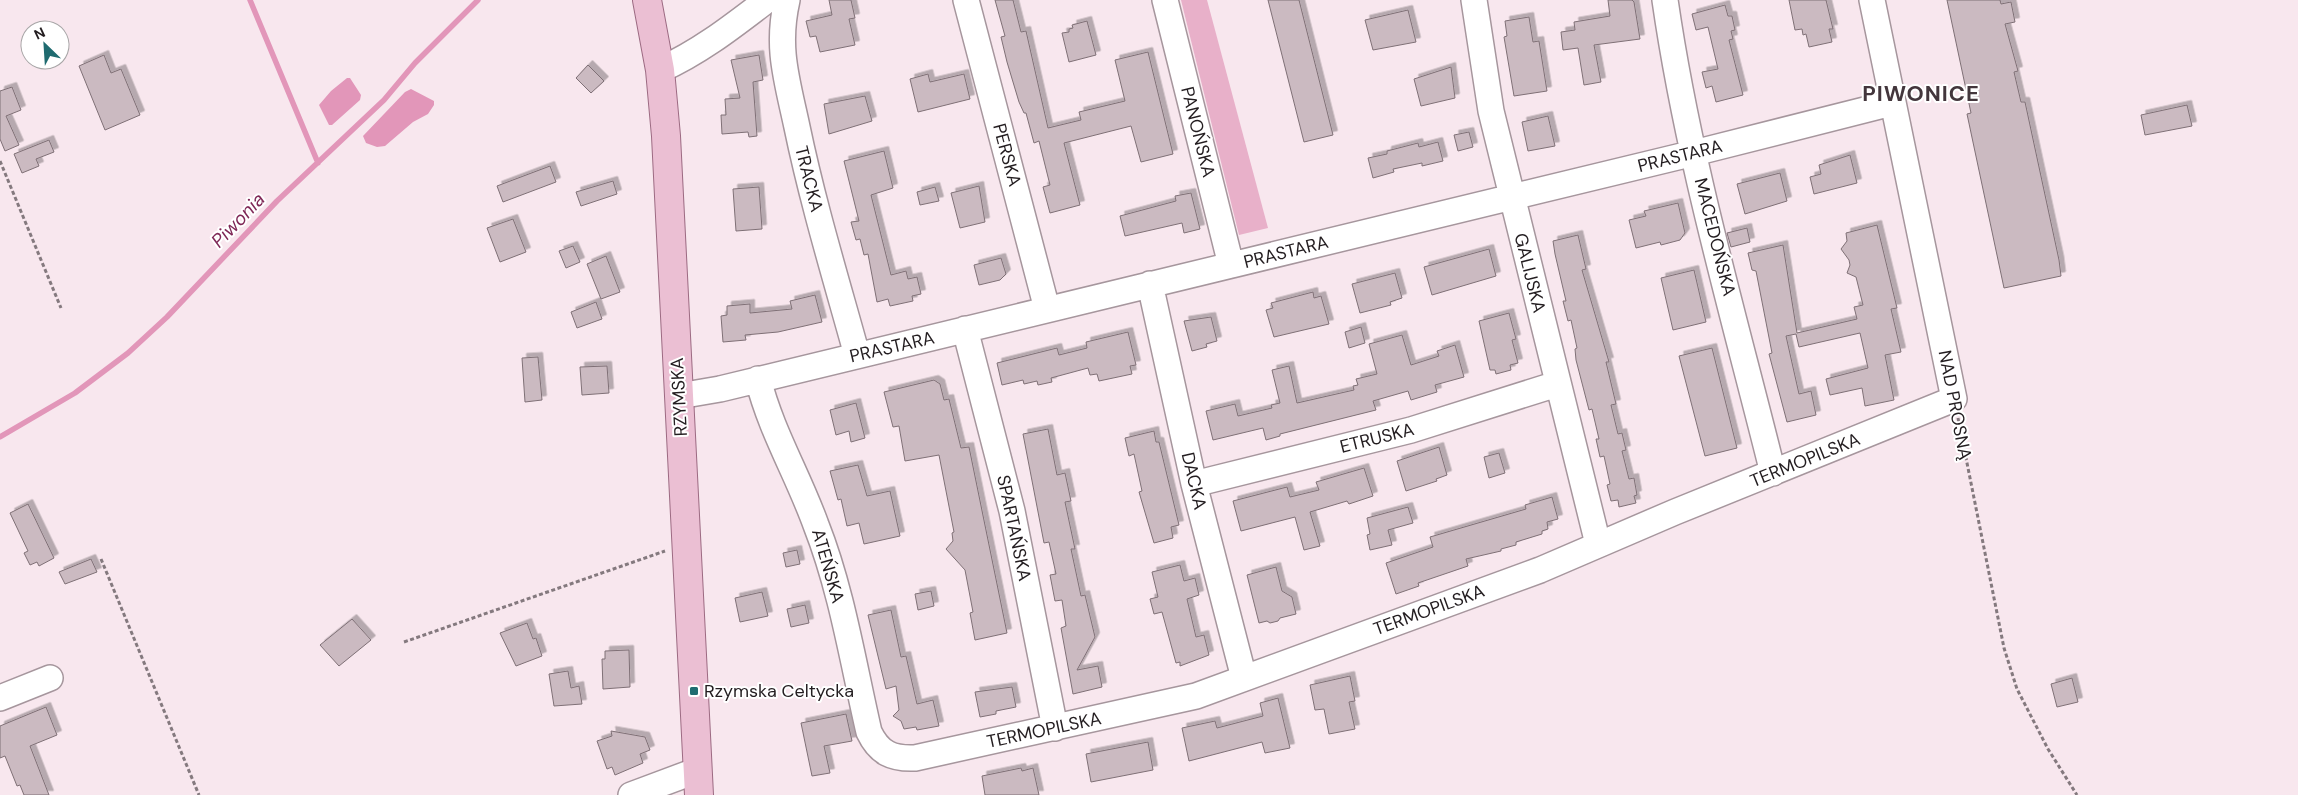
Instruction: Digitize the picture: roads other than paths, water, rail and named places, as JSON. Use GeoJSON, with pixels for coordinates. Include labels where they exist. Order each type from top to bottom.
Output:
{"type":"FeatureCollection","features":[{"type":"Feature","properties":{"kind":"main road","name":"RZYMSKA"},"geometry":{"type":"LineString","coordinates":[[647,0],[660,70],[666,136],[699,782]]}},
{"type":"Feature","properties":{"kind":"street"},"geometry":{"type":"LineString","coordinates":[[660,70],[702,49],[767,0]]}},
{"type":"Feature","properties":{"kind":"street","name":"TRACKA"},"geometry":{"type":"LineString","coordinates":[[787,0],[781,38],[783,61],[808,180],[857,355]]}},
{"type":"Feature","properties":{"kind":"street","name":"PERSKA"},"geometry":{"type":"LineString","coordinates":[[966,0],[1047,309]]}},
{"type":"Feature","properties":{"kind":"street","name":"PANOŃSKA"},"geometry":{"type":"LineString","coordinates":[[1164,0],[1231,265]]}},
{"type":"Feature","properties":{"kind":"street","name":"GALIJSKA"},"geometry":{"type":"LineString","coordinates":[[1474,0],[1492,111],[1598,544]]}},
{"type":"Feature","properties":{"kind":"street","name":"MACEDOŃSKA"},"geometry":{"type":"LineString","coordinates":[[1665,0],[1672,49],[1694,153],[1773,473]]}},
{"type":"Feature","properties":{"kind":"street","name":"NAD PROSNĄ"},"geometry":{"type":"LineString","coordinates":[[1872,0],[1954,399]]}},
{"type":"Feature","properties":{"kind":"street","name":"PRASTARA"},"geometry":{"type":"LineString","coordinates":[[679,396],[758,379],[1231,265],[1892,103]]}},
{"type":"Feature","properties":{"kind":"street","name":"DACKA"},"geometry":{"type":"LineString","coordinates":[[1150,284],[1194,484],[1244,678]]}},
{"type":"Feature","properties":{"kind":"street","name":"SPARTAŃSKA"},"geometry":{"type":"LineString","coordinates":[[965,329],[1012,511],[1055,728]]}},
{"type":"Feature","properties":{"kind":"street","name":"ATEŃSKA"},"geometry":{"type":"LineString","coordinates":[[758,379],[765,408],[816,524],[830,563],[869,732],[875,745],[886,755]]}},
{"type":"Feature","properties":{"kind":"street","name":"ETRUSKA"},"geometry":{"type":"LineString","coordinates":[[1194,484],[1412,430],[1558,384]]}},
{"type":"Feature","properties":{"kind":"street","name":"TERMOPILSKA"},"geometry":{"type":"LineString","coordinates":[[886,755],[900,759],[915,758],[1196,696],[1540,570],[1598,544],[1871,434],[1936,404],[1954,399]]}},
{"type":"Feature","properties":{"kind":"street"},"geometry":{"type":"LineString","coordinates":[[0,698],[50,678]]}},
{"type":"Feature","properties":{"kind":"street"},"geometry":{"type":"LineString","coordinates":[[631,795],[699,782]]}},
{"type":"Feature","properties":{"kind":"waterway"},"geometry":{"type":"LineString","coordinates":[[250,0],[318,163]]}},
{"type":"Feature","properties":{"kind":"waterway","name":"Piwonia"},"geometry":{"type":"LineString","coordinates":[[0,437],[75,393],[128,353],[167,317],[277,201],[384,100],[415,63],[478,0]]}},
{"type":"Feature","properties":{"kind":"place","name":"Rzymska Celtycka"},"geometry":{"type":"Point","coordinates":[694,691]}},
{"type":"Feature","properties":{"kind":"district","name":"PIWONICE"},"geometry":{"type":"Point","coordinates":[1921,93]}}]}
